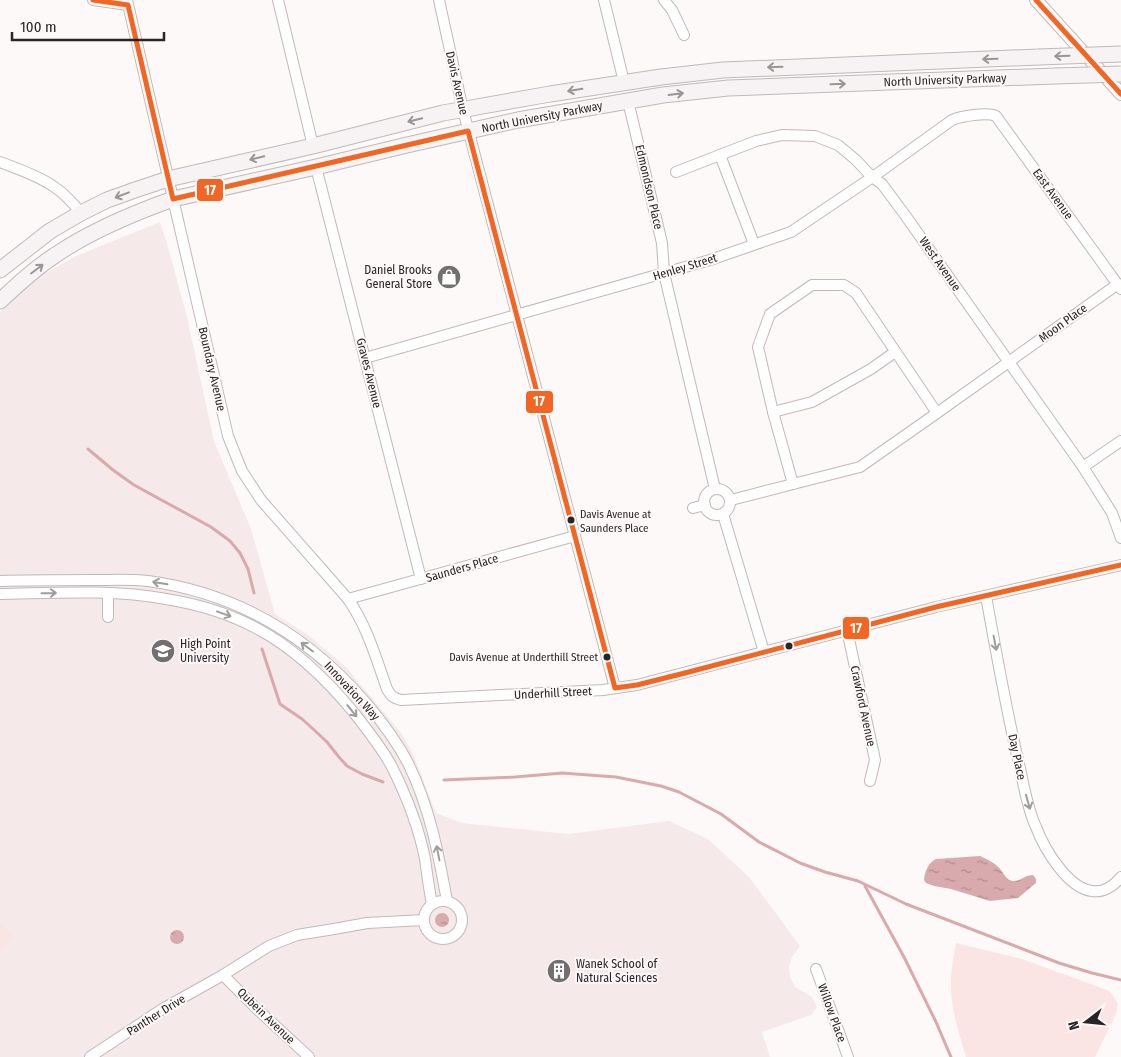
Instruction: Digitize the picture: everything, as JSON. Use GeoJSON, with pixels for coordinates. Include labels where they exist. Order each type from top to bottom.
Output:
{"type":"FeatureCollection","features":[{"type":"Feature","properties":{"kind":"main road","name":"North University Parkway"},"geometry":{"type":"LineString","coordinates":[[0,270],[50,231],[107,200],[168,179],[313,146],[443,113],[624,82],[723,70],[1121,54]]}},
{"type":"Feature","properties":{"kind":"main road","name":"North University Parkway"},"geometry":{"type":"LineString","coordinates":[[0,301],[30,273],[77,242],[104,227],[173,199],[518,120],[663,95],[728,88],[1121,74]]}},
{"type":"Feature","properties":{"kind":"street"},"geometry":{"type":"LineString","coordinates":[[93,0],[128,2]]}},
{"type":"Feature","properties":{"kind":"street"},"geometry":{"type":"LineString","coordinates":[[278,0],[313,146]]}},
{"type":"Feature","properties":{"kind":"street","name":"Davis Avenue"},"geometry":{"type":"LineString","coordinates":[[439,0],[468,131],[615,688]]}},
{"type":"Feature","properties":{"kind":"street"},"geometry":{"type":"LineString","coordinates":[[604,0],[624,82]]}},
{"type":"Feature","properties":{"kind":"street"},"geometry":{"type":"LineString","coordinates":[[664,0],[672,10],[684,36]]}},
{"type":"Feature","properties":{"kind":"street"},"geometry":{"type":"LineString","coordinates":[[1036,0],[1121,94]]}},
{"type":"Feature","properties":{"kind":"street","name":"Boundary Avenue"},"geometry":{"type":"LineString","coordinates":[[128,2],[228,436],[242,471],[250,485],[348,599],[356,611],[363,624],[390,696]]}},
{"type":"Feature","properties":{"kind":"street","name":"Edmondson Place"},"geometry":{"type":"LineString","coordinates":[[628,101],[662,243],[664,273],[715,489]]}},
{"type":"Feature","properties":{"kind":"street","name":"East Avenue"},"geometry":{"type":"LineString","coordinates":[[978,115],[992,114],[996,116],[1119,286]]}},
{"type":"Feature","properties":{"kind":"street","name":"Henley Street"},"geometry":{"type":"LineString","coordinates":[[365,358],[710,260],[791,232],[952,120],[978,115]]}},
{"type":"Feature","properties":{"kind":"street","name":"West Avenue"},"geometry":{"type":"LineString","coordinates":[[676,172],[756,141],[782,135],[815,136],[838,145],[882,184],[1083,467],[1112,513],[1121,538]]}},
{"type":"Feature","properties":{"kind":"street"},"geometry":{"type":"LineString","coordinates":[[720,155],[754,244]]}},
{"type":"Feature","properties":{"kind":"street"},"geometry":{"type":"LineString","coordinates":[[0,162],[32,174],[53,186],[68,198],[81,213]]}},
{"type":"Feature","properties":{"kind":"street","name":"Graves Avenue"},"geometry":{"type":"LineString","coordinates":[[316,167],[421,579]]}},
{"type":"Feature","properties":{"kind":"street"},"geometry":{"type":"LineString","coordinates":[[793,484],[773,412],[758,347],[770,314],[812,285],[844,285],[856,292],[937,413]]}},
{"type":"Feature","properties":{"kind":"street","name":"Moon Place"},"geometry":{"type":"LineString","coordinates":[[731,500],[860,467],[1119,286]]}},
{"type":"Feature","properties":{"kind":"street"},"geometry":{"type":"LineString","coordinates":[[773,412],[812,402],[871,369],[896,352]]}},
{"type":"Feature","properties":{"kind":"street"},"geometry":{"type":"LineString","coordinates":[[1083,467],[1121,441]]}},
{"type":"Feature","properties":{"kind":"street"},"geometry":{"type":"LineString","coordinates":[[715,489],[726,492],[731,500],[729,509],[719,516],[710,514],[704,505],[706,494],[715,489]]}},
{"type":"Feature","properties":{"kind":"street"},"geometry":{"type":"LineString","coordinates":[[693,508],[704,505]]}},
{"type":"Feature","properties":{"kind":"street"},"geometry":{"type":"LineString","coordinates":[[724,514],[764,652]]}},
{"type":"Feature","properties":{"kind":"street","name":"Saunders Place"},"geometry":{"type":"LineString","coordinates":[[348,599],[575,536]]}},
{"type":"Feature","properties":{"kind":"street","name":"Underhill Street"},"geometry":{"type":"LineString","coordinates":[[390,696],[401,700],[593,691],[637,685],[936,607],[1121,565]]}},
{"type":"Feature","properties":{"kind":"street","name":"Innovation Way"},"geometry":{"type":"LineString","coordinates":[[0,581],[134,580],[177,586],[203,592],[236,604],[294,637],[321,658],[354,690],[376,715],[407,762],[427,812],[437,846],[446,901]]}},
{"type":"Feature","properties":{"kind":"street"},"geometry":{"type":"LineString","coordinates":[[108,593],[108,617]]}},
{"type":"Feature","properties":{"kind":"street","name":"Innovation Way"},"geometry":{"type":"LineString","coordinates":[[0,594],[108,593],[137,594],[168,599],[208,608],[256,628],[274,639],[324,680],[346,704],[383,751],[403,792],[420,838],[432,904]]}},
{"type":"Feature","properties":{"kind":"street","name":"Day Place"},"geometry":{"type":"LineString","coordinates":[[986,596],[1015,747],[1026,796],[1036,827],[1055,863],[1074,884],[1085,890],[1095,892],[1110,887],[1121,877]]}},
{"type":"Feature","properties":{"kind":"street","name":"Crawford Avenue"},"geometry":{"type":"LineString","coordinates":[[847,630],[875,760],[870,781]]}},
{"type":"Feature","properties":{"kind":"street"},"geometry":{"type":"LineString","coordinates":[[446,901],[456,906],[462,921],[457,933],[452,937],[439,939],[428,932],[425,927],[424,914],[432,904],[446,901]]}},
{"type":"Feature","properties":{"kind":"street"},"geometry":{"type":"LineString","coordinates":[[224,975],[269,946],[297,935],[367,923],[424,920]]}},
{"type":"Feature","properties":{"kind":"street","name":"Willow Place"},"geometry":{"type":"LineString","coordinates":[[816,969],[848,1057]]}},
{"type":"Feature","properties":{"kind":"street","name":"Panther Drive"},"geometry":{"type":"LineString","coordinates":[[90,1057],[164,1008],[224,975]]}},
{"type":"Feature","properties":{"kind":"street","name":"Qubein Avenue"},"geometry":{"type":"LineString","coordinates":[[224,975],[257,1009],[310,1057]]}},
{"type":"Feature","properties":{"kind":"shaded area","name":"High Point University"},"geometry":{"type":"Polygon","coordinates":[[[160,222],[187,317],[214,441],[251,529],[275,614],[308,635],[346,667],[402,734],[413,754],[436,813],[462,823],[568,834],[669,821],[708,839],[749,877],[800,946],[792,957],[789,966],[790,977],[795,987],[812,997],[817,1007],[811,1015],[762,1032],[770,1057],[0,1057],[0,312],[35,279],[76,256],[160,222]]]}},
{"type":"Feature","properties":{"kind":"shaded area"},"geometry":{"type":"Polygon","coordinates":[[[0,923],[14,937],[2,950],[0,948],[0,923]]]}},
{"type":"Feature","properties":{"kind":"shaded area"},"geometry":{"type":"Polygon","coordinates":[[[956,943],[1022,959],[1107,990],[1112,994],[1118,1004],[1116,1014],[1095,1057],[966,1057],[952,999],[951,973],[956,943]]]}},
{"type":"Feature","properties":{"kind":"water"},"geometry":{"type":"Polygon","coordinates":[[[980,856],[995,864],[1011,881],[1033,875],[1036,883],[1018,898],[990,901],[951,889],[934,886],[926,883],[924,880],[927,868],[936,859],[980,856]]]}},
{"type":"Feature","properties":{"kind":"water"},"geometry":{"type":"Polygon","coordinates":[[[439,913],[445,913],[449,920],[445,927],[439,927],[435,923],[435,917],[439,913]]]}},
{"type":"Feature","properties":{"kind":"water"},"geometry":{"type":"Polygon","coordinates":[[[174,930],[180,930],[184,937],[180,944],[174,944],[170,940],[170,934],[174,930]]]}},
{"type":"Feature","properties":{"kind":"waterway"},"geometry":{"type":"LineString","coordinates":[[88,449],[134,485],[211,527],[230,541],[240,553],[248,569],[254,593]]}},
{"type":"Feature","properties":{"kind":"waterway"},"geometry":{"type":"LineString","coordinates":[[262,649],[280,704],[312,728],[327,742],[347,766],[383,782]]}},
{"type":"Feature","properties":{"kind":"waterway"},"geometry":{"type":"LineString","coordinates":[[444,780],[562,773],[616,777],[661,786],[679,792],[721,814],[759,842],[800,863],[858,881],[906,904],[1059,963],[1121,980]]}},
{"type":"Feature","properties":{"kind":"waterway"},"geometry":{"type":"LineString","coordinates":[[865,886],[904,957],[951,1057]]}},
{"type":"Feature","properties":{"kind":"transit line","name":"17"},"geometry":{"type":"LineString","coordinates":[[93,0],[128,5],[173,199],[468,131],[615,688],[637,685],[685,673],[936,607],[1121,565]]}},
{"type":"Feature","properties":{"kind":"transit line","name":"17"},"geometry":{"type":"LineString","coordinates":[[1036,0],[1121,94]]}},
{"type":"Feature","properties":{"kind":"place","name":"Daniel Brooks General Store"},"geometry":{"type":"Point","coordinates":[449,277]}},
{"type":"Feature","properties":{"kind":"place","name":"Davis Avenue at Saunders Place"},"geometry":{"type":"Point","coordinates":[571,520]}},
{"type":"Feature","properties":{"kind":"place","name":"High Point University"},"geometry":{"type":"Point","coordinates":[163,651]}},
{"type":"Feature","properties":{"kind":"place","name":"Davis Avenue at Underthill Street"},"geometry":{"type":"Point","coordinates":[607,657]}},
{"type":"Feature","properties":{"kind":"place","name":"Wanek School of Natural Sciences"},"geometry":{"type":"Point","coordinates":[559,971]}}]}
